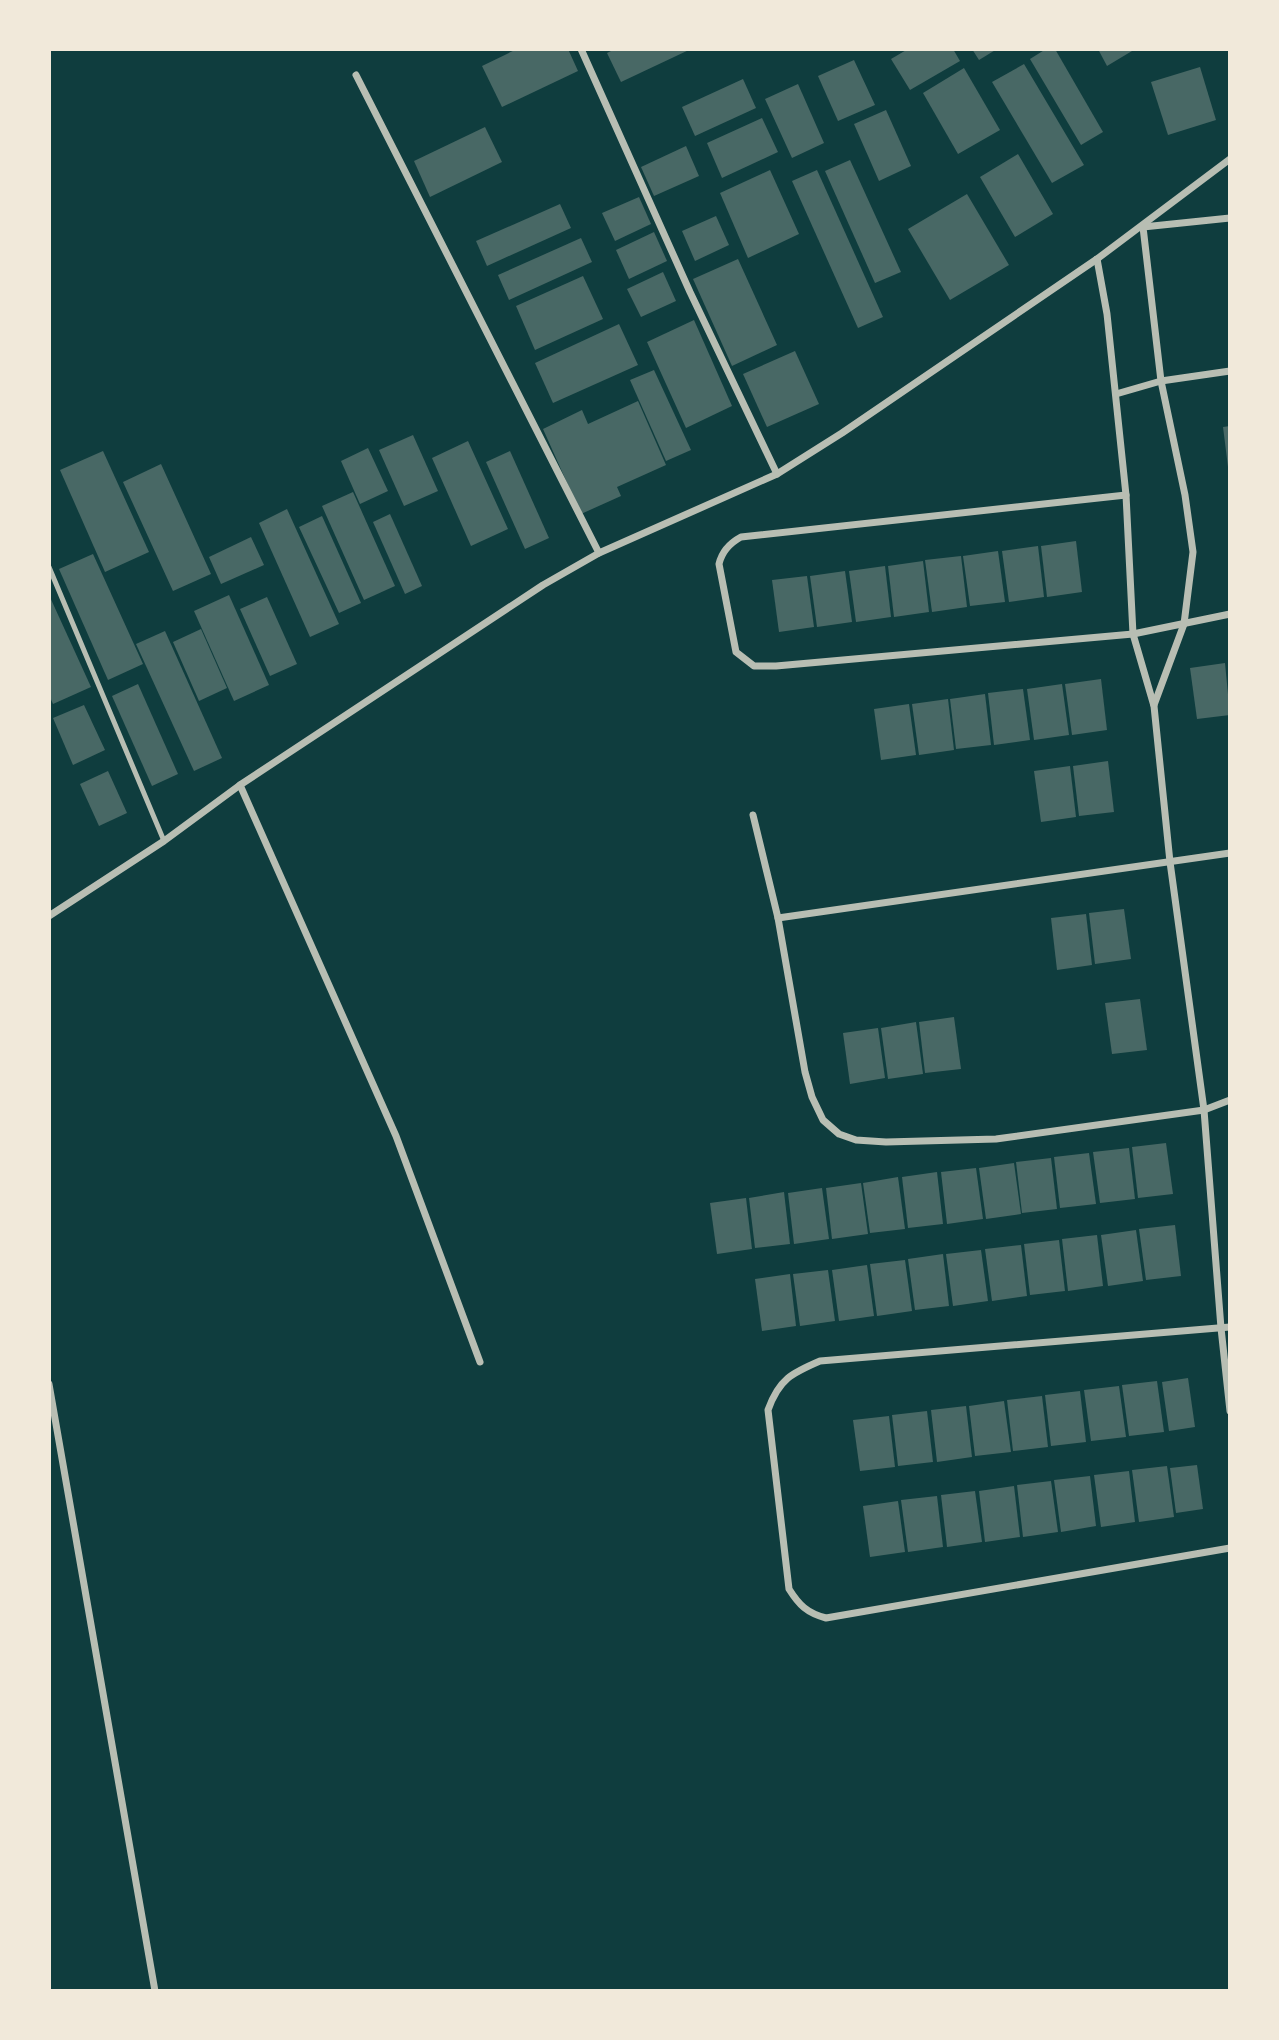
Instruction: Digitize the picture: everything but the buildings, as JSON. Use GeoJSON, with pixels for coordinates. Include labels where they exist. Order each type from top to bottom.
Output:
{"type":"FeatureCollection","features":[{"type":"Feature","properties":{"kind":"street"},"geometry":{"type":"LineString","coordinates":[[581,49],[777,474]]}},
{"type":"Feature","properties":{"kind":"street"},"geometry":{"type":"LineString","coordinates":[[356,75],[599,553]]}},
{"type":"Feature","properties":{"kind":"street"},"geometry":{"type":"LineString","coordinates":[[49,916],[164,841],[240,785],[543,585],[599,553],[777,474],[842,433],[1143,227],[1230,159]]}},
{"type":"Feature","properties":{"kind":"street"},"geometry":{"type":"LineString","coordinates":[[1143,227],[1230,218]]}},
{"type":"Feature","properties":{"kind":"street"},"geometry":{"type":"LineString","coordinates":[[1143,227],[1161,381],[1185,495],[1193,552],[1184,624],[1154,706]]}},
{"type":"Feature","properties":{"kind":"street"},"geometry":{"type":"LineString","coordinates":[[1097,259],[1107,314],[1126,495],[1133,635],[1154,706],[1170,862],[1204,1110],[1230,1411]]}},
{"type":"Feature","properties":{"kind":"street"},"geometry":{"type":"LineString","coordinates":[[1116,394],[1161,381],[1230,371]]}},
{"type":"Feature","properties":{"kind":"street"},"geometry":{"type":"LineString","coordinates":[[1126,495],[741,537],[731,543],[721,556],[719,564],[736,652],[754,666],[776,666],[1133,635],[1230,614]]}},
{"type":"Feature","properties":{"kind":"street"},"geometry":{"type":"LineString","coordinates":[[240,785],[396,1136],[480,1362]]}},
{"type":"Feature","properties":{"kind":"street"},"geometry":{"type":"LineString","coordinates":[[753,815],[778,918],[805,1072],[812,1097],[823,1119],[839,1134],[856,1140],[886,1142],[996,1139],[1204,1110],[1230,1100]]}},
{"type":"Feature","properties":{"kind":"street"},"geometry":{"type":"LineString","coordinates":[[778,918],[1230,853]]}},
{"type":"Feature","properties":{"kind":"street"},"geometry":{"type":"LineString","coordinates":[[1230,1327],[821,1361],[792,1373],[773,1398],[768,1410],[789,1589],[800,1606],[825,1618],[1230,1548]]}},
{"type":"Feature","properties":{"kind":"street"},"geometry":{"type":"LineString","coordinates":[[49,1384],[155,1991]]}},
{"type":"Feature","properties":{"kind":"lane"},"geometry":{"type":"LineString","coordinates":[[49,567],[164,841]]}}]}
